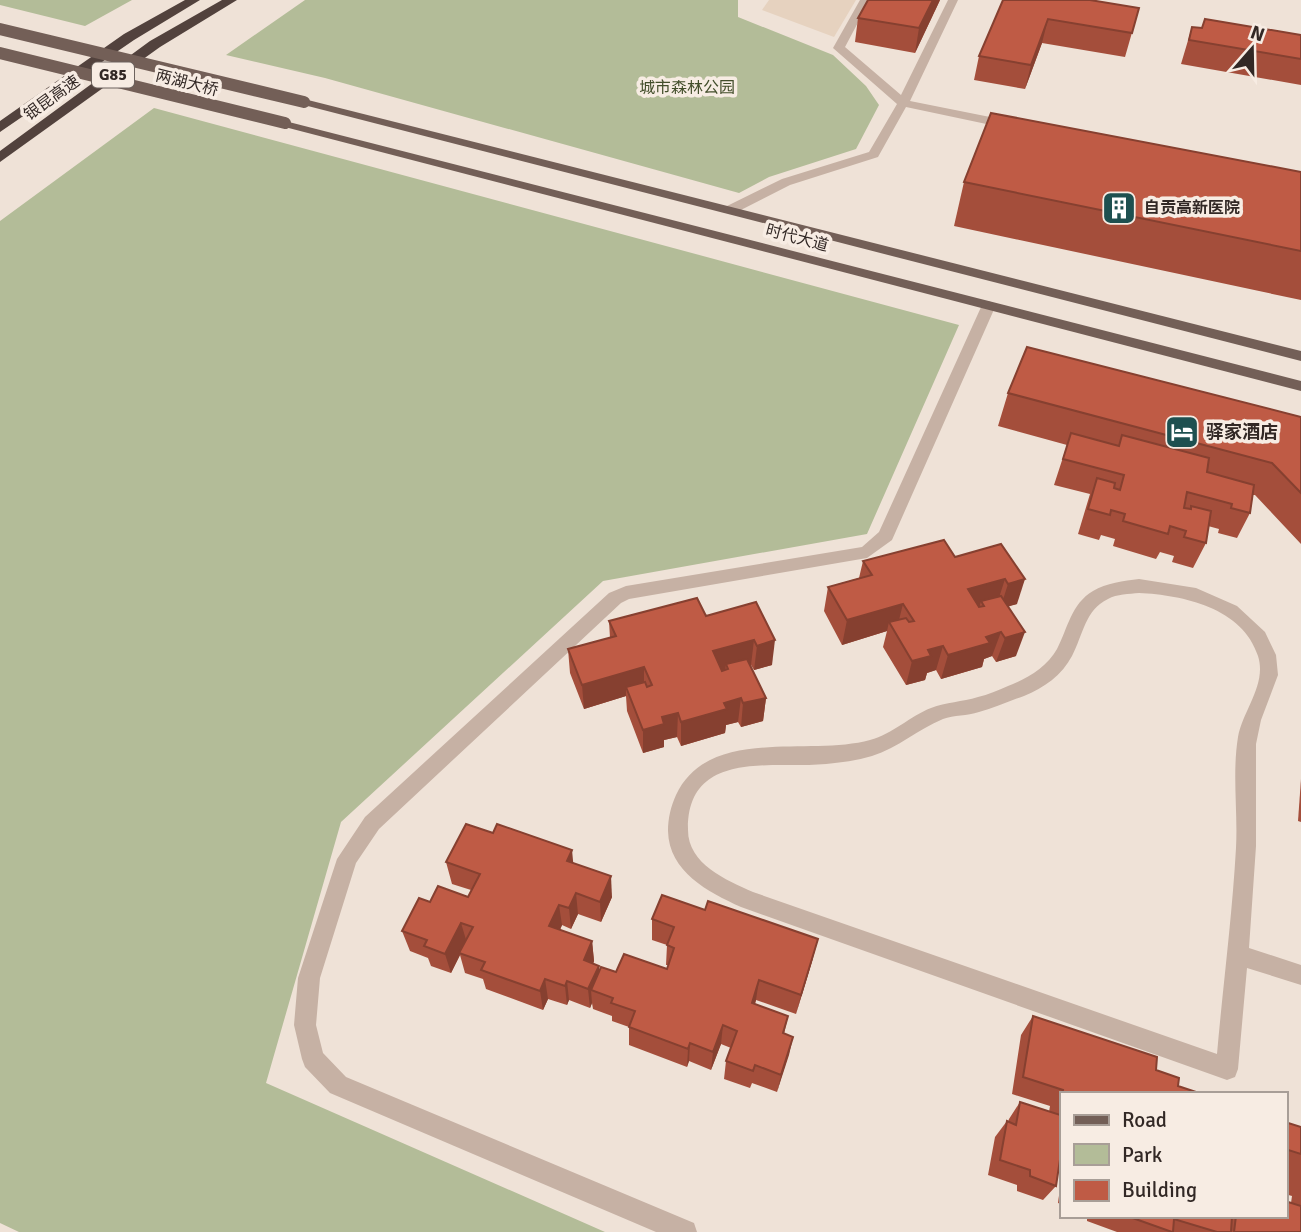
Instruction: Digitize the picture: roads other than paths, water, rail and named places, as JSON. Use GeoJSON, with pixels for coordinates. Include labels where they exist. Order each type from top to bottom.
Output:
{"type":"FeatureCollection","features":[{"type":"Feature","properties":{"kind":"highway","name":"银昆高速"},"geometry":{"type":"LineString","coordinates":[[0,128],[129,37],[194,0]]}},
{"type":"Feature","properties":{"kind":"highway","name":"银昆高速"},"geometry":{"type":"LineString","coordinates":[[0,158],[155,44],[231,0]]}},
{"type":"Feature","properties":{"kind":"main road","name":"时代大道"},"geometry":{"type":"LineString","coordinates":[[0,29],[304,102],[1301,356]]}},
{"type":"Feature","properties":{"kind":"main road","name":"两湖大桥"},"geometry":{"type":"LineString","coordinates":[[0,53],[285,123]]}},
{"type":"Feature","properties":{"kind":"main road","name":"时代大道"},"geometry":{"type":"LineString","coordinates":[[285,123],[1301,386]]}},
{"type":"Feature","properties":{"kind":"lane"},"geometry":{"type":"LineString","coordinates":[[865,0],[839,48],[903,103],[1018,126]]}},
{"type":"Feature","properties":{"kind":"lane"},"geometry":{"type":"LineString","coordinates":[[730,210],[786,182],[874,153],[903,103],[953,0]]}},
{"type":"Feature","properties":{"kind":"lane"},"geometry":{"type":"LineString","coordinates":[[685,1232],[338,1085],[313,1059],[304,1025],[309,978],[347,859],[372,823],[615,598],[626,593],[867,552],[886,536],[989,305]]}},
{"type":"Feature","properties":{"kind":"lane"},"geometry":{"type":"LineString","coordinates":[[1139,586],[1184,590],[1233,612],[1253,632],[1266,653],[1271,674],[1249,728],[1244,776],[1248,807],[1246,849],[1236,954],[1227,1069],[724,890],[705,878],[690,863],[679,843],[681,806],[690,788],[704,772],[726,760],[755,755],[821,756],[874,747],[939,713],[978,705],[1023,689],[1047,674],[1060,660],[1082,611],[1098,596],[1116,589],[1139,586]]}},
{"type":"Feature","properties":{"kind":"lane"},"geometry":{"type":"LineString","coordinates":[[1236,954],[1301,975]]}},
{"type":"Feature","properties":{"kind":"place","name":"自贡高新医院"},"geometry":{"type":"Point","coordinates":[1119,208]}},
{"type":"Feature","properties":{"kind":"place","name":"驿家酒店"},"geometry":{"type":"Point","coordinates":[1182,432]}},
{"type":"Feature","properties":{"kind":"park label","name":"城市森林公园"},"geometry":{"type":"Point","coordinates":[687,88]}}]}
